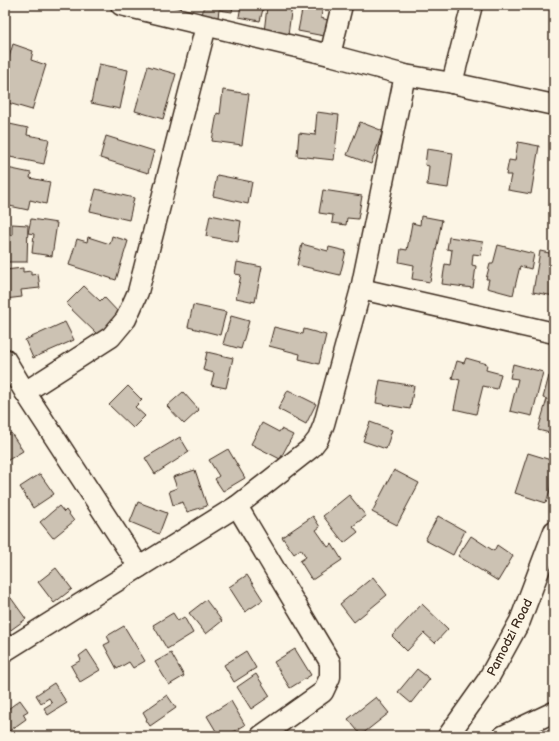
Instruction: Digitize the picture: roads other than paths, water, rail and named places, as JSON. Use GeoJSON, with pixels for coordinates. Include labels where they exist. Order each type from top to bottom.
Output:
{"type":"FeatureCollection","features":[{"type":"Feature","properties":{"kind":"street"},"geometry":{"type":"LineString","coordinates":[[122,5],[330,55],[405,75],[452,83],[554,105]]}},
{"type":"Feature","properties":{"kind":"street"},"geometry":{"type":"LineString","coordinates":[[330,55],[342,5]]}},
{"type":"Feature","properties":{"kind":"street"},"geometry":{"type":"LineString","coordinates":[[452,83],[472,5]]}},
{"type":"Feature","properties":{"kind":"street"},"geometry":{"type":"LineString","coordinates":[[25,392],[111,337],[126,319],[138,292],[206,26]]}},
{"type":"Feature","properties":{"kind":"street"},"geometry":{"type":"LineString","coordinates":[[5,651],[139,566],[238,506],[311,448],[318,439],[324,424],[361,289],[405,75]]}},
{"type":"Feature","properties":{"kind":"street"},"geometry":{"type":"LineString","coordinates":[[361,289],[554,333]]}},
{"type":"Feature","properties":{"kind":"street"},"geometry":{"type":"LineString","coordinates":[[5,359],[139,566]]}},
{"type":"Feature","properties":{"kind":"street"},"geometry":{"type":"LineString","coordinates":[[238,506],[330,662],[330,677],[323,692],[261,736]]}},
{"type":"Feature","properties":{"kind":"street","name":"Pamodzi Road"},"geometry":{"type":"LineString","coordinates":[[448,736],[487,681],[520,621],[554,531]]}},
{"type":"Feature","properties":{"kind":"street"},"geometry":{"type":"LineString","coordinates":[[503,736],[554,712]]}}]}
